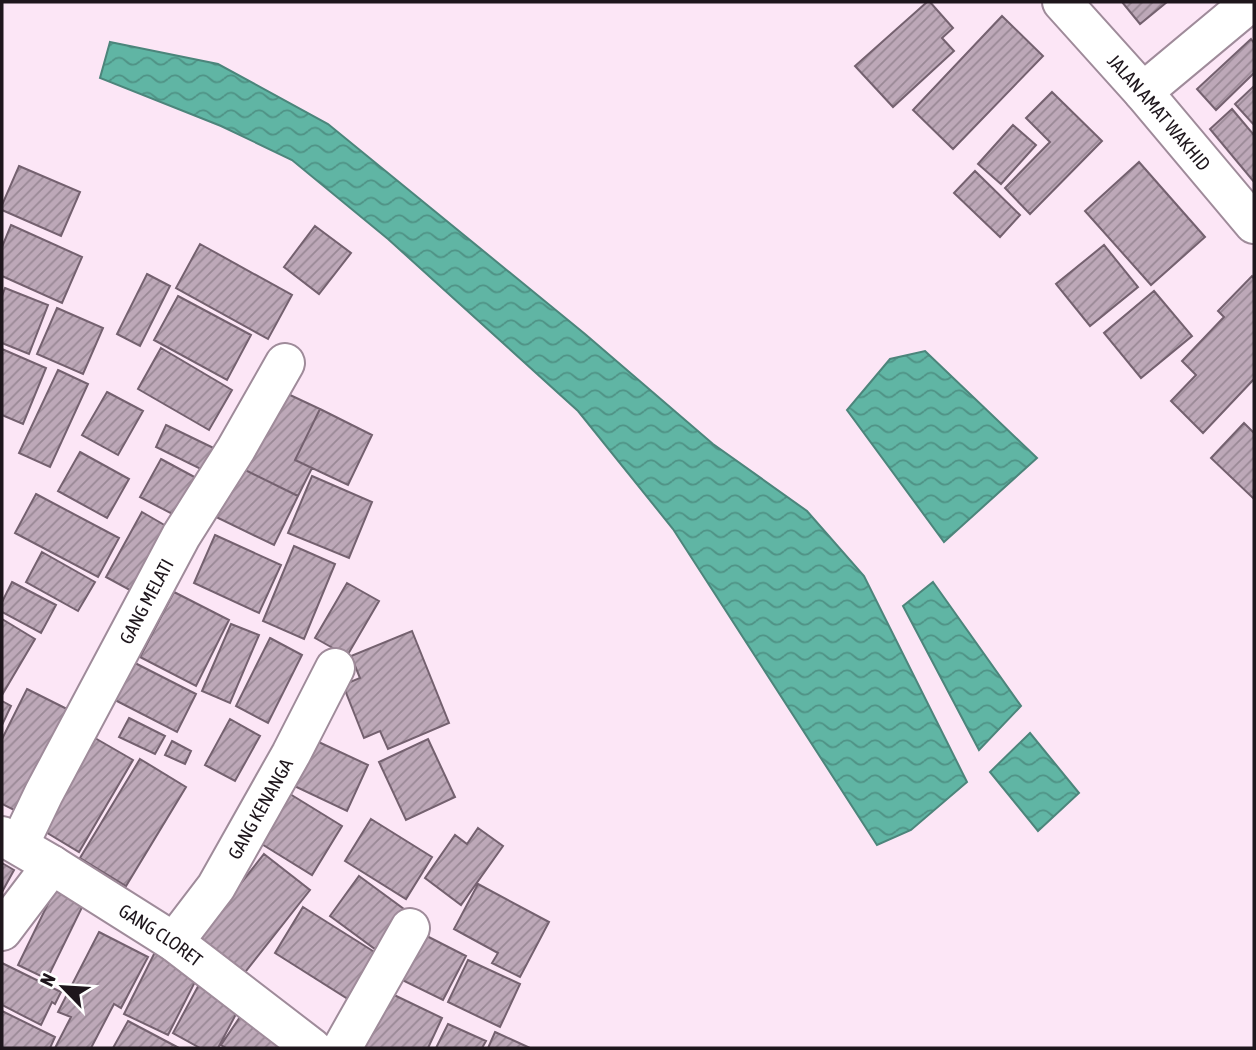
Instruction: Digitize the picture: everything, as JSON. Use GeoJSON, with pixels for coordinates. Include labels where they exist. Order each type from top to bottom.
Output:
{"type":"FeatureCollection","features":[{"type":"Feature","properties":{"kind":"street","name":"JALAN AMAT WAKHID"},"geometry":{"type":"LineString","coordinates":[[1062,2],[1143,92],[1254,224]]}},
{"type":"Feature","properties":{"kind":"street"},"geometry":{"type":"LineString","coordinates":[[1143,92],[1251,2]]}},
{"type":"Feature","properties":{"kind":"street","name":"GANG MELATI"},"geometry":{"type":"LineString","coordinates":[[10,840],[44,793],[175,548],[285,363]]}},
{"type":"Feature","properties":{"kind":"street","name":"GANG KENANGA"},"geometry":{"type":"LineString","coordinates":[[174,942],[216,887],[291,754],[335,668]]}},
{"type":"Feature","properties":{"kind":"street","name":"GANG CLORET"},"geometry":{"type":"LineString","coordinates":[[10,840],[337,1048]]}},
{"type":"Feature","properties":{"kind":"street"},"geometry":{"type":"LineString","coordinates":[[2,930],[52,865]]}},
{"type":"Feature","properties":{"kind":"street"},"geometry":{"type":"LineString","coordinates":[[337,1048],[410,928]]}},
{"type":"Feature","properties":{"kind":"water"},"geometry":{"type":"Polygon","coordinates":[[[110,42],[218,64],[328,124],[585,334],[713,444],[807,511],[864,576],[967,782],[911,830],[877,845],[673,529],[578,411],[388,239],[292,160],[221,126],[100,78],[110,42]]]}},
{"type":"Feature","properties":{"kind":"water"},"geometry":{"type":"Polygon","coordinates":[[[925,351],[1037,458],[944,542],[847,410],[890,359],[925,351]]]}},
{"type":"Feature","properties":{"kind":"water"},"geometry":{"type":"Polygon","coordinates":[[[933,582],[1021,706],[979,750],[903,606],[933,582]]]}},
{"type":"Feature","properties":{"kind":"water"},"geometry":{"type":"Polygon","coordinates":[[[1030,733],[1079,793],[1038,831],[990,772],[1030,733]]]}},
{"type":"Feature","properties":{"kind":"building"},"geometry":{"type":"Polygon","coordinates":[[[930,2],[953,28],[942,38],[954,51],[893,107],[855,66],[930,2]]]}},
{"type":"Feature","properties":{"kind":"building"},"geometry":{"type":"Polygon","coordinates":[[[1122,2],[1167,2],[1140,24],[1122,2]]]}},
{"type":"Feature","properties":{"kind":"building"},"geometry":{"type":"Polygon","coordinates":[[[1002,16],[1043,56],[953,149],[913,110],[1002,16]]]}},
{"type":"Feature","properties":{"kind":"building"},"geometry":{"type":"Polygon","coordinates":[[[1251,39],[1254,43],[1254,73],[1216,110],[1197,89],[1251,39]]]}},
{"type":"Feature","properties":{"kind":"building"},"geometry":{"type":"Polygon","coordinates":[[[1254,86],[1254,125],[1235,104],[1254,86]]]}},
{"type":"Feature","properties":{"kind":"building"},"geometry":{"type":"Polygon","coordinates":[[[1052,92],[1102,141],[1030,214],[1005,188],[1050,142],[1026,118],[1052,92]]]}},
{"type":"Feature","properties":{"kind":"building"},"geometry":{"type":"Polygon","coordinates":[[[1232,109],[1254,135],[1254,182],[1210,129],[1232,109]]]}},
{"type":"Feature","properties":{"kind":"building"},"geometry":{"type":"Polygon","coordinates":[[[1013,125],[1036,145],[1001,184],[978,164],[1013,125]]]}},
{"type":"Feature","properties":{"kind":"building"},"geometry":{"type":"Polygon","coordinates":[[[1139,162],[1205,237],[1151,285],[1085,211],[1139,162]]]}},
{"type":"Feature","properties":{"kind":"building"},"geometry":{"type":"Polygon","coordinates":[[[19,166],[80,192],[61,236],[2,210],[19,166]]]}},
{"type":"Feature","properties":{"kind":"building"},"geometry":{"type":"Polygon","coordinates":[[[975,171],[1020,215],[1000,237],[954,193],[975,171]]]}},
{"type":"Feature","properties":{"kind":"building"},"geometry":{"type":"Polygon","coordinates":[[[11,225],[82,257],[62,303],[2,276],[2,247],[11,225]]]}},
{"type":"Feature","properties":{"kind":"building"},"geometry":{"type":"Polygon","coordinates":[[[315,226],[351,253],[319,294],[284,267],[315,226]]]}},
{"type":"Feature","properties":{"kind":"building"},"geometry":{"type":"Polygon","coordinates":[[[200,244],[292,295],[268,339],[176,288],[200,244]]]}},
{"type":"Feature","properties":{"kind":"building"},"geometry":{"type":"Polygon","coordinates":[[[1104,245],[1138,287],[1090,326],[1056,284],[1104,245]]]}},
{"type":"Feature","properties":{"kind":"building"},"geometry":{"type":"Polygon","coordinates":[[[147,274],[170,286],[140,346],[117,334],[147,274]]]}},
{"type":"Feature","properties":{"kind":"building"},"geometry":{"type":"Polygon","coordinates":[[[1252,276],[1254,379],[1203,433],[1171,401],[1196,375],[1182,361],[1224,317],[1218,311],[1252,276]]]}},
{"type":"Feature","properties":{"kind":"building"},"geometry":{"type":"Polygon","coordinates":[[[5,288],[48,305],[29,354],[2,343],[2,296],[5,288]]]}},
{"type":"Feature","properties":{"kind":"building"},"geometry":{"type":"Polygon","coordinates":[[[1154,291],[1192,336],[1141,378],[1104,333],[1154,291]]]}},
{"type":"Feature","properties":{"kind":"building"},"geometry":{"type":"Polygon","coordinates":[[[178,296],[251,335],[227,380],[154,340],[178,296]]]}},
{"type":"Feature","properties":{"kind":"building"},"geometry":{"type":"Polygon","coordinates":[[[57,308],[103,328],[83,374],[37,354],[57,308]]]}},
{"type":"Feature","properties":{"kind":"building"},"geometry":{"type":"Polygon","coordinates":[[[161,348],[232,390],[209,430],[138,389],[161,348]]]}},
{"type":"Feature","properties":{"kind":"building"},"geometry":{"type":"Polygon","coordinates":[[[2,349],[46,368],[23,424],[2,415],[2,349]]]}},
{"type":"Feature","properties":{"kind":"building"},"geometry":{"type":"Polygon","coordinates":[[[58,370],[88,384],[50,467],[19,453],[58,370]]]}},
{"type":"Feature","properties":{"kind":"building"},"geometry":{"type":"Polygon","coordinates":[[[273,387],[320,409],[295,460],[312,468],[298,496],[235,465],[273,387]]]}},
{"type":"Feature","properties":{"kind":"building"},"geometry":{"type":"Polygon","coordinates":[[[107,392],[143,411],[118,455],[82,435],[107,392]]]}},
{"type":"Feature","properties":{"kind":"building"},"geometry":{"type":"Polygon","coordinates":[[[320,409],[372,435],[348,485],[295,460],[320,409]]]}},
{"type":"Feature","properties":{"kind":"building"},"geometry":{"type":"Polygon","coordinates":[[[1244,423],[1254,433],[1254,499],[1211,458],[1244,423]]]}},
{"type":"Feature","properties":{"kind":"building"},"geometry":{"type":"Polygon","coordinates":[[[166,425],[226,454],[215,476],[156,447],[166,425]]]}},
{"type":"Feature","properties":{"kind":"building"},"geometry":{"type":"Polygon","coordinates":[[[80,452],[129,479],[107,518],[58,491],[80,452]]]}},
{"type":"Feature","properties":{"kind":"building"},"geometry":{"type":"Polygon","coordinates":[[[161,459],[200,480],[180,518],[140,497],[161,459]]]}},
{"type":"Feature","properties":{"kind":"building"},"geometry":{"type":"Polygon","coordinates":[[[235,465],[298,496],[274,545],[210,514],[235,465]]]}},
{"type":"Feature","properties":{"kind":"building"},"geometry":{"type":"Polygon","coordinates":[[[312,476],[372,502],[349,558],[288,533],[312,476]]]}},
{"type":"Feature","properties":{"kind":"building"},"geometry":{"type":"Polygon","coordinates":[[[36,494],[119,538],[98,577],[15,533],[36,494]]]}},
{"type":"Feature","properties":{"kind":"building"},"geometry":{"type":"Polygon","coordinates":[[[142,512],[173,530],[137,594],[106,577],[142,512]]]}},
{"type":"Feature","properties":{"kind":"building"},"geometry":{"type":"Polygon","coordinates":[[[215,535],[281,565],[259,613],[194,583],[215,535]]]}},
{"type":"Feature","properties":{"kind":"building"},"geometry":{"type":"Polygon","coordinates":[[[294,546],[335,564],[304,639],[263,621],[294,546]]]}},
{"type":"Feature","properties":{"kind":"building"},"geometry":{"type":"Polygon","coordinates":[[[42,552],[95,582],[78,611],[26,582],[42,552]]]}},
{"type":"Feature","properties":{"kind":"building"},"geometry":{"type":"Polygon","coordinates":[[[12,582],[56,605],[41,633],[2,612],[2,602],[12,582]]]}},
{"type":"Feature","properties":{"kind":"building"},"geometry":{"type":"Polygon","coordinates":[[[347,583],[379,601],[347,656],[315,638],[347,583]]]}},
{"type":"Feature","properties":{"kind":"building"},"geometry":{"type":"Polygon","coordinates":[[[174,592],[229,620],[196,686],[140,657],[174,592]]]}},
{"type":"Feature","properties":{"kind":"building"},"geometry":{"type":"Polygon","coordinates":[[[2,619],[35,639],[2,695],[2,619]]]}},
{"type":"Feature","properties":{"kind":"building"},"geometry":{"type":"Polygon","coordinates":[[[231,624],[259,635],[230,703],[202,691],[231,624]]]}},
{"type":"Feature","properties":{"kind":"building"},"geometry":{"type":"Polygon","coordinates":[[[412,631],[449,723],[388,749],[380,731],[364,738],[343,685],[360,678],[351,656],[412,631]]]}},
{"type":"Feature","properties":{"kind":"building"},"geometry":{"type":"Polygon","coordinates":[[[270,638],[302,655],[268,723],[236,706],[270,638]]]}},
{"type":"Feature","properties":{"kind":"building"},"geometry":{"type":"Polygon","coordinates":[[[133,662],[196,694],[177,732],[113,699],[133,662]]]}},
{"type":"Feature","properties":{"kind":"building"},"geometry":{"type":"Polygon","coordinates":[[[27,689],[73,712],[22,814],[2,804],[2,739],[27,689]]]}},
{"type":"Feature","properties":{"kind":"building"},"geometry":{"type":"Polygon","coordinates":[[[2,701],[11,706],[2,725],[2,701]]]}},
{"type":"Feature","properties":{"kind":"building"},"geometry":{"type":"Polygon","coordinates":[[[129,718],[165,736],[155,754],[119,737],[129,718]]]}},
{"type":"Feature","properties":{"kind":"building"},"geometry":{"type":"Polygon","coordinates":[[[230,719],[260,736],[235,781],[205,765],[230,719]]]}},
{"type":"Feature","properties":{"kind":"building"},"geometry":{"type":"Polygon","coordinates":[[[88,734],[133,760],[79,852],[34,825],[88,734]]]}},
{"type":"Feature","properties":{"kind":"building"},"geometry":{"type":"Polygon","coordinates":[[[310,738],[368,765],[347,811],[288,783],[310,738]]]}},
{"type":"Feature","properties":{"kind":"building"},"geometry":{"type":"Polygon","coordinates":[[[428,739],[455,797],[406,820],[379,762],[428,739]]]}},
{"type":"Feature","properties":{"kind":"building"},"geometry":{"type":"Polygon","coordinates":[[[172,741],[191,751],[185,764],[165,755],[172,741]]]}},
{"type":"Feature","properties":{"kind":"building"},"geometry":{"type":"Polygon","coordinates":[[[140,759],[186,787],[126,886],[80,858],[140,759]]]}},
{"type":"Feature","properties":{"kind":"building"},"geometry":{"type":"Polygon","coordinates":[[[290,794],[342,826],[312,875],[260,843],[290,794]]]}},
{"type":"Feature","properties":{"kind":"building"},"geometry":{"type":"Polygon","coordinates":[[[371,819],[432,857],[406,899],[345,861],[371,819]]]}},
{"type":"Feature","properties":{"kind":"building"},"geometry":{"type":"Polygon","coordinates":[[[478,828],[503,846],[461,905],[425,878],[455,835],[467,844],[478,828]]]}},
{"type":"Feature","properties":{"kind":"building"},"geometry":{"type":"Polygon","coordinates":[[[264,854],[310,890],[242,976],[197,939],[264,854]]]}},
{"type":"Feature","properties":{"kind":"building"},"geometry":{"type":"Polygon","coordinates":[[[2,863],[14,870],[2,892],[2,863]]]}},
{"type":"Feature","properties":{"kind":"building"},"geometry":{"type":"Polygon","coordinates":[[[359,876],[408,912],[379,952],[330,916],[359,876]]]}},
{"type":"Feature","properties":{"kind":"building"},"geometry":{"type":"Polygon","coordinates":[[[59,881],[88,895],[47,979],[18,965],[59,881]]]}},
{"type":"Feature","properties":{"kind":"building"},"geometry":{"type":"Polygon","coordinates":[[[478,884],[549,922],[520,977],[492,963],[498,953],[454,929],[478,884]]]}},
{"type":"Feature","properties":{"kind":"building"},"geometry":{"type":"Polygon","coordinates":[[[303,907],[376,953],[348,999],[275,953],[303,907]]]}},
{"type":"Feature","properties":{"kind":"building"},"geometry":{"type":"Polygon","coordinates":[[[413,929],[466,956],[443,1000],[390,974],[413,929]]]}},
{"type":"Feature","properties":{"kind":"building"},"geometry":{"type":"Polygon","coordinates":[[[99,932],[148,957],[121,1008],[114,1004],[91,1048],[55,1048],[71,1017],[58,1012],[99,932]]]}},
{"type":"Feature","properties":{"kind":"building"},"geometry":{"type":"Polygon","coordinates":[[[155,952],[199,974],[168,1035],[124,1014],[155,952]]]}},
{"type":"Feature","properties":{"kind":"building"},"geometry":{"type":"Polygon","coordinates":[[[468,960],[520,984],[500,1027],[448,1002],[468,960]]]}},
{"type":"Feature","properties":{"kind":"building"},"geometry":{"type":"Polygon","coordinates":[[[2,963],[61,992],[55,1004],[52,1002],[41,1025],[2,1005],[2,963]]]}},
{"type":"Feature","properties":{"kind":"building"},"geometry":{"type":"Polygon","coordinates":[[[203,977],[244,999],[218,1048],[200,1048],[173,1033],[203,977]]]}},
{"type":"Feature","properties":{"kind":"building"},"geometry":{"type":"Polygon","coordinates":[[[392,994],[442,1018],[428,1048],[362,1048],[392,994]]]}},
{"type":"Feature","properties":{"kind":"building"},"geometry":{"type":"Polygon","coordinates":[[[2,1011],[55,1037],[50,1048],[2,1048],[2,1011]]]}},
{"type":"Feature","properties":{"kind":"building"},"geometry":{"type":"Polygon","coordinates":[[[244,1011],[292,1048],[226,1048],[221,1045],[244,1011]]]}},
{"type":"Feature","properties":{"kind":"building"},"geometry":{"type":"Polygon","coordinates":[[[128,1021],[179,1048],[113,1048],[128,1021]]]}},
{"type":"Feature","properties":{"kind":"building"},"geometry":{"type":"Polygon","coordinates":[[[448,1024],[486,1041],[482,1048],[436,1048],[448,1024]]]}},
{"type":"Feature","properties":{"kind":"building"},"geometry":{"type":"Polygon","coordinates":[[[495,1032],[530,1048],[488,1048],[495,1032]]]}}]}
